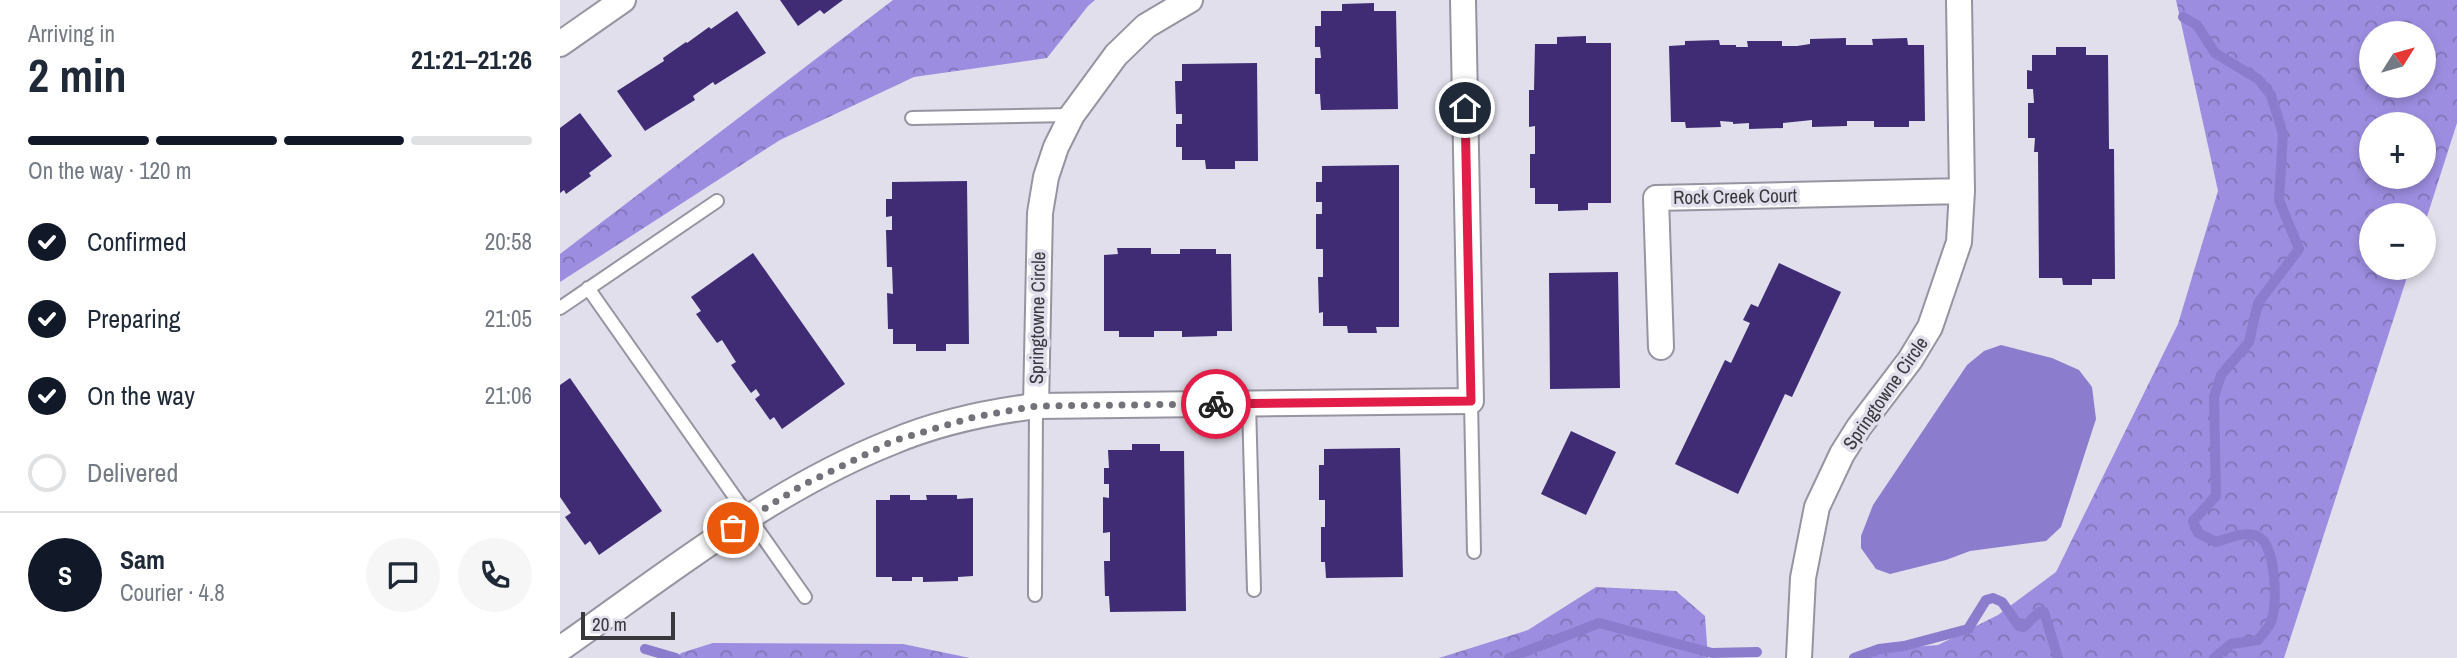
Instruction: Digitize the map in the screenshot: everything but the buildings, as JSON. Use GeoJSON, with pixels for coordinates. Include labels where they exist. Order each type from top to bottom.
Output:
{"type":"FeatureCollection","features":[{"type":"Feature","properties":{"kind":"street"},"geometry":{"type":"LineString","coordinates":[[560,44],[623,0]]}},
{"type":"Feature","properties":{"kind":"street","name":"Springtowne Circle"},"geometry":{"type":"LineString","coordinates":[[560,649],[749,517],[801,486],[893,441],[974,417],[1036,406],[1040,213],[1046,177],[1056,147],[1072,115],[1105,67],[1146,26],[1190,0]]}},
{"type":"Feature","properties":{"kind":"street"},"geometry":{"type":"LineString","coordinates":[[1036,406],[1471,401],[1463,0]]}},
{"type":"Feature","properties":{"kind":"street","name":"Springtowne Circle"},"geometry":{"type":"LineString","coordinates":[[1799,658],[1803,578],[1817,507],[1842,454],[1910,360],[1930,327],[1959,242],[1962,191],[1959,0]]}},
{"type":"Feature","properties":{"kind":"street","name":"Rock Creek Court"},"geometry":{"type":"LineString","coordinates":[[1661,347],[1656,198],[1962,191]]}},
{"type":"Feature","properties":{"kind":"lane"},"geometry":{"type":"LineString","coordinates":[[912,118],[1072,115]]}},
{"type":"Feature","properties":{"kind":"lane"},"geometry":{"type":"LineString","coordinates":[[560,307],[717,201]]}},
{"type":"Feature","properties":{"kind":"lane"},"geometry":{"type":"LineString","coordinates":[[588,288],[806,597]]}},
{"type":"Feature","properties":{"kind":"lane"},"geometry":{"type":"LineString","coordinates":[[1471,401],[1474,552]]}},
{"type":"Feature","properties":{"kind":"lane"},"geometry":{"type":"LineString","coordinates":[[1249,403],[1254,590]]}},
{"type":"Feature","properties":{"kind":"lane"},"geometry":{"type":"LineString","coordinates":[[1035,595],[1036,406]]}},
{"type":"Feature","properties":{"kind":"green space"},"geometry":{"type":"Polygon","coordinates":[[[893,0],[1095,0],[1047,58],[914,77],[780,140],[560,282],[560,254],[893,0]]]}},
{"type":"Feature","properties":{"kind":"green space"},"geometry":{"type":"Polygon","coordinates":[[[2176,0],[2457,0],[2457,123],[2436,189],[2436,112],[2359,112],[2359,189],[2436,189],[2431,203],[2359,203],[2359,280],[2406,280],[2284,658],[1863,658],[1864,651],[1938,645],[1998,615],[2056,572],[2178,324],[2218,191],[2176,0]]]}},
{"type":"Feature","properties":{"kind":"green space"},"geometry":{"type":"Polygon","coordinates":[[[1596,587],[1676,591],[1705,616],[1708,658],[1439,658],[1528,630],[1596,587]]]}},
{"type":"Feature","properties":{"kind":"green space"},"geometry":{"type":"Polygon","coordinates":[[[713,643],[903,644],[970,658],[678,658],[681,653],[713,643]]]}},
{"type":"Feature","properties":{"kind":"shaded area"},"geometry":{"type":"Polygon","coordinates":[[[2001,345],[2052,358],[2079,370],[2092,387],[2096,419],[2061,527],[2046,541],[1970,551],[1890,574],[1876,569],[1861,548],[1861,536],[1873,505],[1967,365],[1984,351],[2001,345]]]}},
{"type":"Feature","properties":{"kind":"waterway"},"geometry":{"type":"LineString","coordinates":[[2183,17],[2197,25],[2215,53],[2258,79],[2271,95],[2283,134],[2279,200],[2299,249],[2258,303],[2249,342],[2221,375],[2214,397],[2216,496],[2193,521],[2198,533],[2216,542],[2243,534],[2259,537],[2269,552],[2275,590],[2271,622],[2258,640],[2231,644],[2214,658]]}},
{"type":"Feature","properties":{"kind":"waterway"},"geometry":{"type":"LineString","coordinates":[[1854,658],[1879,649],[1904,646],[1968,629],[1986,600],[1993,598],[2002,602],[2019,626],[2024,627],[2039,612],[2044,612],[2058,658]]}},
{"type":"Feature","properties":{"kind":"waterway"},"geometry":{"type":"LineString","coordinates":[[1509,658],[1599,623],[1712,653],[1757,652]]}},
{"type":"Feature","properties":{"kind":"waterway"},"geometry":{"type":"LineString","coordinates":[[645,649],[676,658]]}},
{"type":"Feature","properties":{"kind":"way so far"},"geometry":{"type":"LineString","coordinates":[[733,528],[801,486],[893,441],[974,417],[1036,406],[1216,404]]}},
{"type":"Feature","properties":{"kind":"route"},"geometry":{"type":"LineString","coordinates":[[1216,404],[1471,401],[1465,108]]}}]}
